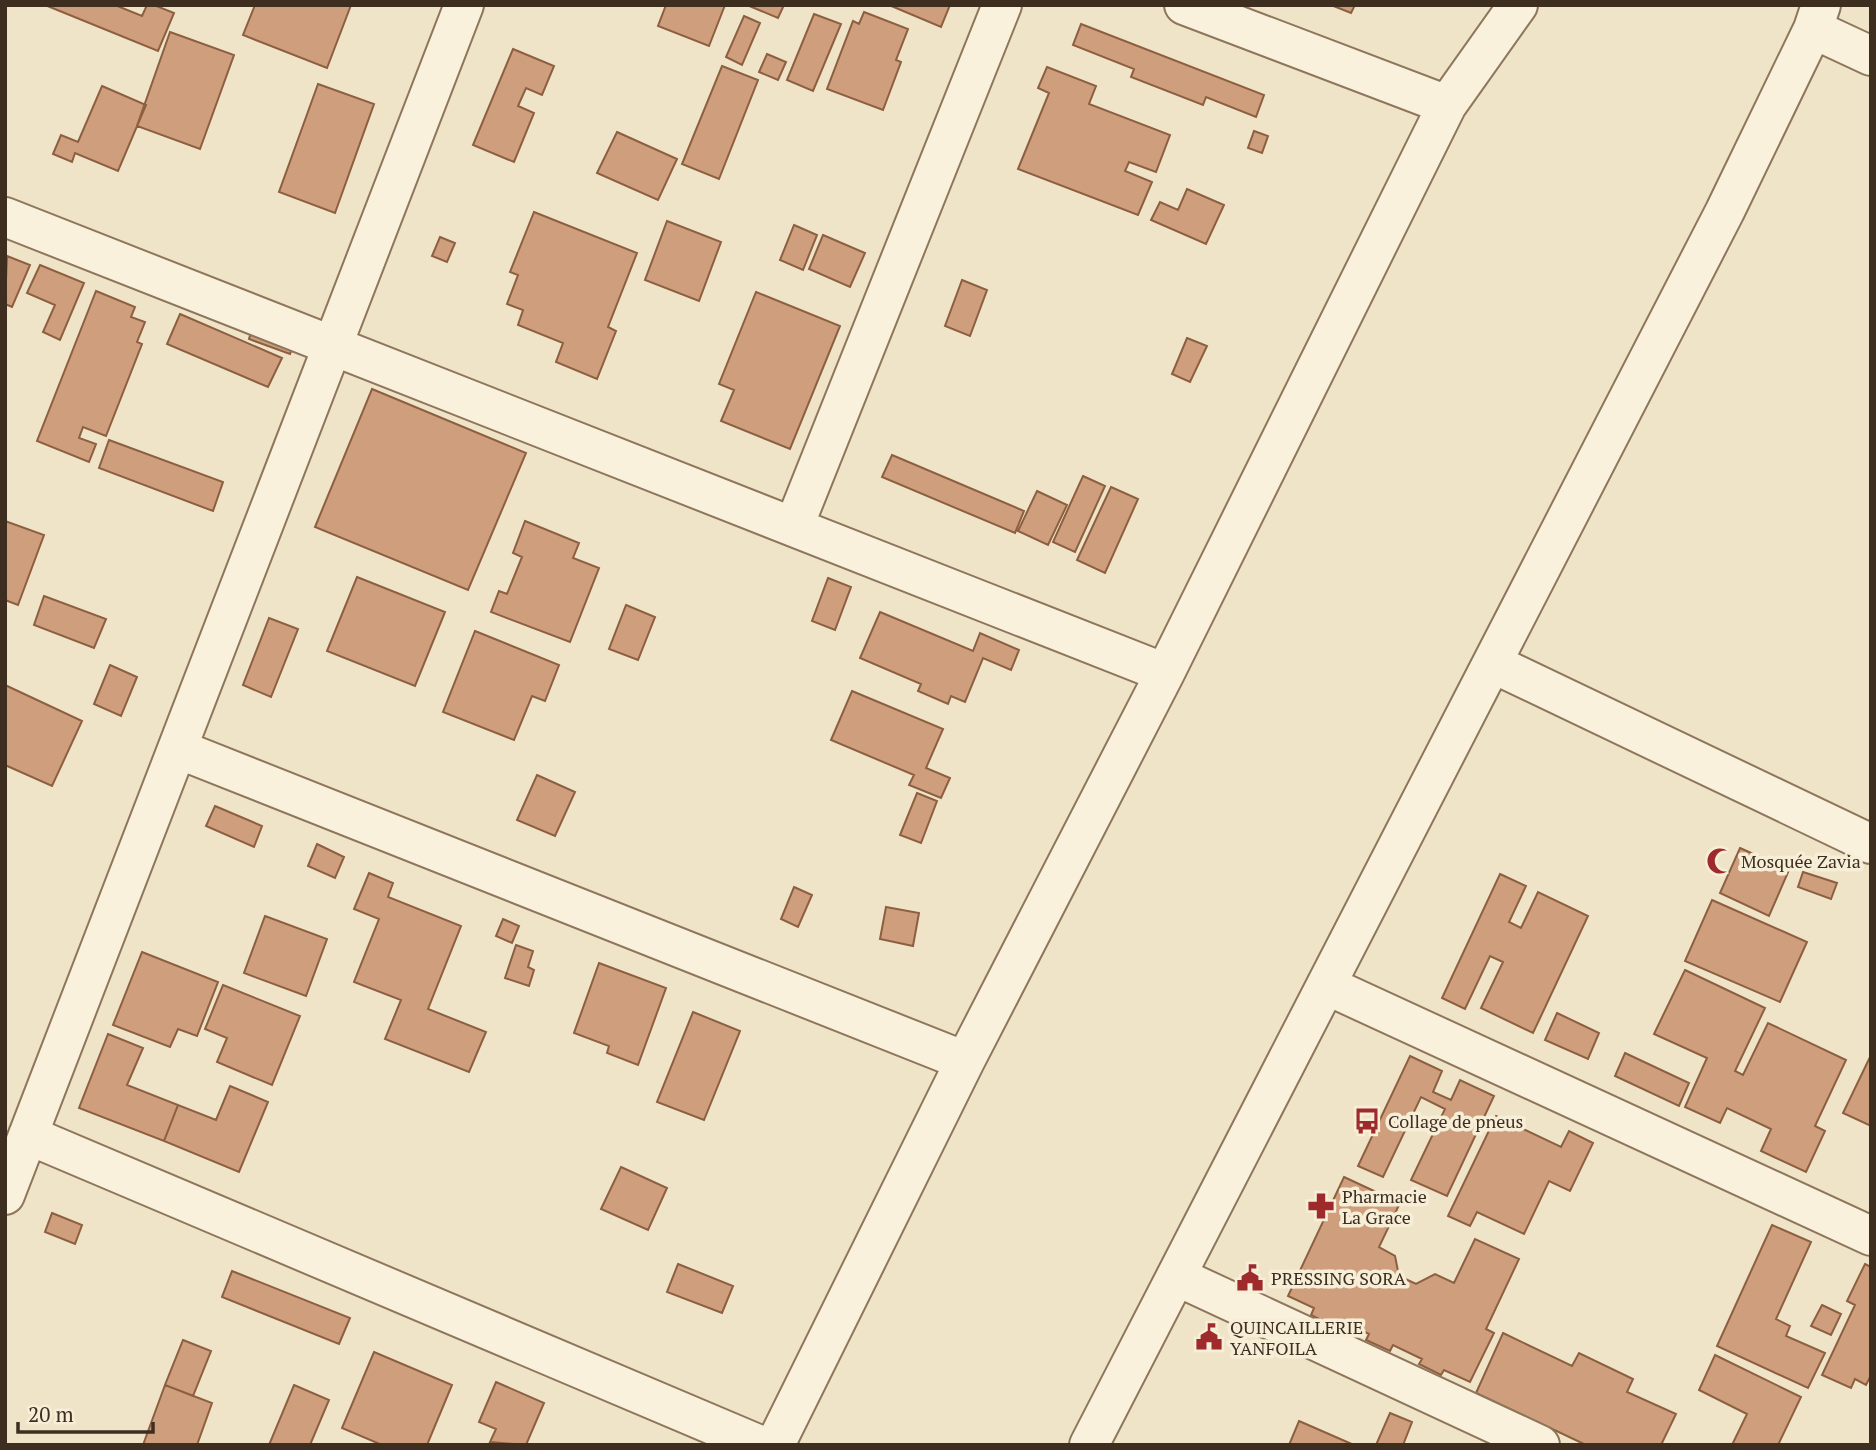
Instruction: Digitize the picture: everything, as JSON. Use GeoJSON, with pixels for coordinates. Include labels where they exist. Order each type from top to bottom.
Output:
{"type":"FeatureCollection","features":[{"type":"Feature","properties":{"kind":"street"},"geometry":{"type":"LineString","coordinates":[[5,1195],[464,5]]}},
{"type":"Feature","properties":{"kind":"street"},"geometry":{"type":"LineString","coordinates":[[794,526],[1002,5]]}},
{"type":"Feature","properties":{"kind":"street"},"geometry":{"type":"LineString","coordinates":[[1184,5],[1447,105]]}},
{"type":"Feature","properties":{"kind":"street"},"geometry":{"type":"LineString","coordinates":[[775,1445],[965,1061],[1165,673],[1447,105],[1518,5]]}},
{"type":"Feature","properties":{"kind":"street"},"geometry":{"type":"LineString","coordinates":[[1089,1445],[1725,211],[1817,17],[1871,56]]}},
{"type":"Feature","properties":{"kind":"street"},"geometry":{"type":"LineString","coordinates":[[5,217],[1165,673]]}},
{"type":"Feature","properties":{"kind":"street"},"geometry":{"type":"LineString","coordinates":[[1492,663],[1871,844]]}},
{"type":"Feature","properties":{"kind":"street"},"geometry":{"type":"LineString","coordinates":[[178,749],[965,1061]]}},
{"type":"Feature","properties":{"kind":"street"},"geometry":{"type":"LineString","coordinates":[[1326,985],[1871,1236]]}},
{"type":"Feature","properties":{"kind":"street"},"geometry":{"type":"LineString","coordinates":[[28,1135],[760,1445]]}},
{"type":"Feature","properties":{"kind":"street"},"geometry":{"type":"LineString","coordinates":[[1176,1276],[1540,1445]]}},
{"type":"Feature","properties":{"kind":"building"},"geometry":{"type":"Polygon","coordinates":[[[45,5],[115,5],[142,16],[147,5],[154,5],[174,13],[158,51],[45,5]]]}},
{"type":"Feature","properties":{"kind":"building"},"geometry":{"type":"Polygon","coordinates":[[[255,5],[351,5],[327,68],[243,35],[255,5]]]}},
{"type":"Feature","properties":{"kind":"building"},"geometry":{"type":"Polygon","coordinates":[[[666,5],[725,5],[709,46],[658,26],[666,5]]]}},
{"type":"Feature","properties":{"kind":"building"},"geometry":{"type":"Polygon","coordinates":[[[747,5],[784,5],[778,18],[747,5]]]}},
{"type":"Feature","properties":{"kind":"building"},"geometry":{"type":"Polygon","coordinates":[[[889,5],[950,5],[941,27],[889,5]]]}},
{"type":"Feature","properties":{"kind":"building"},"geometry":{"type":"Polygon","coordinates":[[[1331,5],[1355,5],[1351,13],[1331,5]]]}},
{"type":"Feature","properties":{"kind":"building"},"geometry":{"type":"Polygon","coordinates":[[[864,12],[908,29],[896,60],[901,62],[883,110],[827,89],[853,21],[859,24],[864,12]]]}},
{"type":"Feature","properties":{"kind":"building"},"geometry":{"type":"Polygon","coordinates":[[[814,14],[841,24],[813,91],[787,80],[814,14]]]}},
{"type":"Feature","properties":{"kind":"building"},"geometry":{"type":"Polygon","coordinates":[[[744,16],[760,23],[742,65],[726,57],[744,16]]]}},
{"type":"Feature","properties":{"kind":"building"},"geometry":{"type":"Polygon","coordinates":[[[1081,24],[1264,95],[1256,117],[1206,97],[1203,105],[1131,77],[1134,69],[1073,45],[1081,24]]]}},
{"type":"Feature","properties":{"kind":"building"},"geometry":{"type":"Polygon","coordinates":[[[170,32],[234,55],[200,149],[137,126],[170,32]]]}},
{"type":"Feature","properties":{"kind":"building"},"geometry":{"type":"Polygon","coordinates":[[[513,49],[554,66],[542,95],[526,88],[518,106],[534,113],[514,162],[473,145],[513,49]]]}},
{"type":"Feature","properties":{"kind":"building"},"geometry":{"type":"Polygon","coordinates":[[[767,54],[786,62],[778,80],[759,72],[767,54]]]}},
{"type":"Feature","properties":{"kind":"building"},"geometry":{"type":"Polygon","coordinates":[[[722,66],[758,80],[719,179],[682,164],[722,66]]]}},
{"type":"Feature","properties":{"kind":"building"},"geometry":{"type":"Polygon","coordinates":[[[1047,67],[1096,86],[1089,104],[1170,135],[1156,172],[1129,162],[1125,171],[1152,182],[1138,215],[1018,169],[1049,93],[1038,88],[1047,67]]]}},
{"type":"Feature","properties":{"kind":"building"},"geometry":{"type":"Polygon","coordinates":[[[318,84],[374,104],[335,213],[279,192],[318,84]]]}},
{"type":"Feature","properties":{"kind":"building"},"geometry":{"type":"Polygon","coordinates":[[[102,86],[146,105],[118,171],[75,153],[72,162],[53,154],[61,135],[78,142],[102,86]]]}},
{"type":"Feature","properties":{"kind":"building"},"geometry":{"type":"Polygon","coordinates":[[[1254,131],[1268,136],[1262,153],[1248,148],[1254,131]]]}},
{"type":"Feature","properties":{"kind":"building"},"geometry":{"type":"Polygon","coordinates":[[[617,132],[677,159],[658,200],[597,173],[617,132]]]}},
{"type":"Feature","properties":{"kind":"building"},"geometry":{"type":"Polygon","coordinates":[[[1187,189],[1224,205],[1206,244],[1151,220],[1160,202],[1178,210],[1187,189]]]}},
{"type":"Feature","properties":{"kind":"building"},"geometry":{"type":"Polygon","coordinates":[[[534,212],[637,253],[608,327],[616,331],[597,379],[556,362],[563,343],[518,325],[523,310],[507,304],[518,275],[510,272],[534,212]]]}},
{"type":"Feature","properties":{"kind":"building"},"geometry":{"type":"Polygon","coordinates":[[[667,221],[721,242],[699,301],[645,280],[667,221]]]}},
{"type":"Feature","properties":{"kind":"building"},"geometry":{"type":"Polygon","coordinates":[[[794,225],[817,235],[803,270],[780,260],[794,225]]]}},
{"type":"Feature","properties":{"kind":"building"},"geometry":{"type":"Polygon","coordinates":[[[823,235],[865,253],[850,287],[809,269],[823,235]]]}},
{"type":"Feature","properties":{"kind":"building"},"geometry":{"type":"Polygon","coordinates":[[[440,237],[455,243],[447,262],[432,256],[440,237]]]}},
{"type":"Feature","properties":{"kind":"building"},"geometry":{"type":"Polygon","coordinates":[[[7,256],[30,265],[12,307],[5,304],[7,256]]]}},
{"type":"Feature","properties":{"kind":"building"},"geometry":{"type":"Polygon","coordinates":[[[40,265],[84,283],[60,340],[43,332],[55,305],[27,293],[40,265]]]}},
{"type":"Feature","properties":{"kind":"building"},"geometry":{"type":"Polygon","coordinates":[[[962,280],[987,290],[970,336],[945,326],[962,280]]]}},
{"type":"Feature","properties":{"kind":"building"},"geometry":{"type":"Polygon","coordinates":[[[96,291],[135,307],[131,317],[145,322],[137,342],[142,344],[106,436],[83,427],[79,438],[96,444],[89,462],[37,441],[96,291]]]}},
{"type":"Feature","properties":{"kind":"building"},"geometry":{"type":"Polygon","coordinates":[[[756,292],[840,326],[790,449],[721,421],[734,390],[719,384],[756,292]]]}},
{"type":"Feature","properties":{"kind":"building"},"geometry":{"type":"Polygon","coordinates":[[[180,314],[282,358],[268,387],[167,344],[180,314]]]}},
{"type":"Feature","properties":{"kind":"building"},"geometry":{"type":"Polygon","coordinates":[[[254,323],[296,339],[290,354],[249,339],[254,323]]]}},
{"type":"Feature","properties":{"kind":"building"},"geometry":{"type":"Polygon","coordinates":[[[1187,338],[1207,346],[1190,382],[1172,374],[1187,338]]]}},
{"type":"Feature","properties":{"kind":"building"},"geometry":{"type":"Polygon","coordinates":[[[372,389],[526,453],[468,590],[315,527],[372,389]]]}},
{"type":"Feature","properties":{"kind":"building"},"geometry":{"type":"Polygon","coordinates":[[[109,440],[223,482],[213,511],[99,468],[109,440]]]}},
{"type":"Feature","properties":{"kind":"building"},"geometry":{"type":"Polygon","coordinates":[[[892,455],[1024,511],[1015,533],[882,477],[892,455]]]}},
{"type":"Feature","properties":{"kind":"building"},"geometry":{"type":"Polygon","coordinates":[[[1083,476],[1105,486],[1075,552],[1053,542],[1083,476]]]}},
{"type":"Feature","properties":{"kind":"building"},"geometry":{"type":"Polygon","coordinates":[[[1111,487],[1138,499],[1105,573],[1077,560],[1111,487]]]}},
{"type":"Feature","properties":{"kind":"building"},"geometry":{"type":"Polygon","coordinates":[[[1037,491],[1067,505],[1048,545],[1018,531],[1037,491]]]}},
{"type":"Feature","properties":{"kind":"building"},"geometry":{"type":"Polygon","coordinates":[[[5,521],[44,535],[18,605],[5,600],[5,521]]]}},
{"type":"Feature","properties":{"kind":"building"},"geometry":{"type":"Polygon","coordinates":[[[525,521],[579,543],[573,558],[599,568],[570,642],[491,612],[499,591],[507,594],[522,557],[513,553],[525,521]]]}},
{"type":"Feature","properties":{"kind":"building"},"geometry":{"type":"Polygon","coordinates":[[[357,577],[445,612],[415,686],[327,651],[357,577]]]}},
{"type":"Feature","properties":{"kind":"building"},"geometry":{"type":"Polygon","coordinates":[[[828,578],[851,587],[835,630],[812,621],[828,578]]]}},
{"type":"Feature","properties":{"kind":"building"},"geometry":{"type":"Polygon","coordinates":[[[44,596],[106,619],[94,648],[34,625],[44,596]]]}},
{"type":"Feature","properties":{"kind":"building"},"geometry":{"type":"Polygon","coordinates":[[[626,605],[655,617],[638,660],[609,649],[626,605]]]}},
{"type":"Feature","properties":{"kind":"building"},"geometry":{"type":"Polygon","coordinates":[[[880,612],[973,651],[980,633],[1019,650],[1011,670],[983,658],[965,702],[951,696],[948,704],[918,691],[921,684],[860,658],[880,612]]]}},
{"type":"Feature","properties":{"kind":"building"},"geometry":{"type":"Polygon","coordinates":[[[269,618],[298,629],[271,697],[243,685],[269,618]]]}},
{"type":"Feature","properties":{"kind":"building"},"geometry":{"type":"Polygon","coordinates":[[[475,631],[559,665],[545,701],[532,696],[514,740],[443,712],[475,631]]]}},
{"type":"Feature","properties":{"kind":"building"},"geometry":{"type":"Polygon","coordinates":[[[110,665],[137,677],[121,716],[94,704],[110,665]]]}},
{"type":"Feature","properties":{"kind":"building"},"geometry":{"type":"Polygon","coordinates":[[[5,685],[82,721],[52,786],[5,765],[5,685]]]}},
{"type":"Feature","properties":{"kind":"building"},"geometry":{"type":"Polygon","coordinates":[[[852,691],[943,729],[926,768],[950,778],[941,798],[909,785],[914,775],[831,740],[852,691]]]}},
{"type":"Feature","properties":{"kind":"building"},"geometry":{"type":"Polygon","coordinates":[[[537,775],[575,792],[555,836],[517,820],[537,775]]]}},
{"type":"Feature","properties":{"kind":"building"},"geometry":{"type":"Polygon","coordinates":[[[917,793],[937,801],[921,843],[900,835],[917,793]]]}},
{"type":"Feature","properties":{"kind":"building"},"geometry":{"type":"Polygon","coordinates":[[[215,806],[262,826],[254,847],[206,826],[215,806]]]}},
{"type":"Feature","properties":{"kind":"building"},"geometry":{"type":"Polygon","coordinates":[[[317,844],[344,857],[335,878],[308,866],[317,844]]]}},
{"type":"Feature","properties":{"kind":"building"},"geometry":{"type":"Polygon","coordinates":[[[1740,848],[1789,870],[1769,916],[1720,893],[1740,848]]]}},
{"type":"Feature","properties":{"kind":"building"},"geometry":{"type":"Polygon","coordinates":[[[1803,872],[1837,883],[1831,899],[1798,887],[1803,872]]]}},
{"type":"Feature","properties":{"kind":"building"},"geometry":{"type":"Polygon","coordinates":[[[369,873],[393,883],[388,897],[461,926],[428,1009],[486,1032],[469,1072],[385,1039],[401,1000],[354,982],[379,919],[354,909],[369,873]]]}},
{"type":"Feature","properties":{"kind":"building"},"geometry":{"type":"Polygon","coordinates":[[[1500,874],[1526,886],[1509,922],[1521,928],[1538,892],[1588,916],[1533,1033],[1481,1008],[1503,962],[1490,956],[1465,1009],[1442,998],[1500,874]]]}},
{"type":"Feature","properties":{"kind":"building"},"geometry":{"type":"Polygon","coordinates":[[[794,887],[812,895],[798,927],[781,919],[794,887]]]}},
{"type":"Feature","properties":{"kind":"building"},"geometry":{"type":"Polygon","coordinates":[[[1712,900],[1807,942],[1780,1002],[1685,961],[1712,900]]]}},
{"type":"Feature","properties":{"kind":"building"},"geometry":{"type":"Polygon","coordinates":[[[886,907],[919,913],[913,946],[880,939],[886,907]]]}},
{"type":"Feature","properties":{"kind":"building"},"geometry":{"type":"Polygon","coordinates":[[[265,916],[327,939],[306,996],[244,973],[265,916]]]}},
{"type":"Feature","properties":{"kind":"building"},"geometry":{"type":"Polygon","coordinates":[[[503,919],[519,926],[512,943],[496,936],[503,919]]]}},
{"type":"Feature","properties":{"kind":"building"},"geometry":{"type":"Polygon","coordinates":[[[516,945],[533,951],[528,967],[534,970],[529,986],[505,978],[516,945]]]}},
{"type":"Feature","properties":{"kind":"building"},"geometry":{"type":"Polygon","coordinates":[[[142,952],[218,982],[197,1036],[178,1029],[170,1047],[113,1025],[142,952]]]}},
{"type":"Feature","properties":{"kind":"building"},"geometry":{"type":"Polygon","coordinates":[[[599,963],[666,988],[638,1065],[607,1053],[609,1046],[574,1033],[599,963]]]}},
{"type":"Feature","properties":{"kind":"building"},"geometry":{"type":"Polygon","coordinates":[[[1685,970],[1765,1008],[1735,1071],[1743,1075],[1768,1023],[1846,1060],[1815,1126],[1825,1131],[1806,1172],[1761,1151],[1771,1129],[1727,1108],[1720,1123],[1685,1107],[1707,1058],[1654,1034],[1685,970]]]}},
{"type":"Feature","properties":{"kind":"building"},"geometry":{"type":"Polygon","coordinates":[[[223,985],[300,1016],[272,1085],[217,1062],[227,1038],[205,1029],[223,985]]]}},
{"type":"Feature","properties":{"kind":"building"},"geometry":{"type":"Polygon","coordinates":[[[693,1012],[740,1031],[704,1120],[657,1102],[693,1012]]]}},
{"type":"Feature","properties":{"kind":"building"},"geometry":{"type":"Polygon","coordinates":[[[1557,1013],[1599,1033],[1588,1059],[1545,1040],[1557,1013]]]}},
{"type":"Feature","properties":{"kind":"building"},"geometry":{"type":"Polygon","coordinates":[[[108,1034],[143,1048],[127,1085],[178,1105],[164,1141],[79,1108],[108,1034]]]}},
{"type":"Feature","properties":{"kind":"building"},"geometry":{"type":"Polygon","coordinates":[[[1625,1053],[1689,1083],[1679,1106],[1615,1076],[1625,1053]]]}},
{"type":"Feature","properties":{"kind":"building"},"geometry":{"type":"Polygon","coordinates":[[[1871,1055],[1871,1126],[1843,1113],[1871,1055]]]}},
{"type":"Feature","properties":{"kind":"building"},"geometry":{"type":"Polygon","coordinates":[[[1410,1056],[1442,1071],[1433,1092],[1451,1100],[1460,1080],[1494,1096],[1447,1196],[1411,1180],[1445,1109],[1421,1097],[1383,1177],[1358,1166],[1410,1056]]]}},
{"type":"Feature","properties":{"kind":"building"},"geometry":{"type":"Polygon","coordinates":[[[230,1086],[268,1102],[239,1172],[164,1141],[178,1105],[216,1120],[230,1086]]]}},
{"type":"Feature","properties":{"kind":"building"},"geometry":{"type":"Polygon","coordinates":[[[1496,1116],[1561,1147],[1569,1131],[1593,1143],[1570,1191],[1549,1181],[1524,1234],[1477,1212],[1470,1226],[1448,1216],[1496,1116]]]}},
{"type":"Feature","properties":{"kind":"building"},"geometry":{"type":"Polygon","coordinates":[[[621,1167],[667,1188],[648,1230],[601,1209],[621,1167]]]}},
{"type":"Feature","properties":{"kind":"building"},"geometry":{"type":"Polygon","coordinates":[[[1344,1177],[1400,1203],[1379,1247],[1395,1256],[1399,1276],[1416,1284],[1435,1274],[1454,1283],[1475,1239],[1519,1259],[1486,1329],[1494,1333],[1470,1382],[1444,1370],[1441,1375],[1419,1364],[1422,1359],[1393,1345],[1390,1351],[1366,1340],[1369,1334],[1340,1320],[1337,1328],[1311,1315],[1314,1308],[1288,1296],[1344,1177]]]}},
{"type":"Feature","properties":{"kind":"building"},"geometry":{"type":"Polygon","coordinates":[[[52,1213],[82,1225],[75,1244],[45,1232],[52,1213]]]}},
{"type":"Feature","properties":{"kind":"building"},"geometry":{"type":"Polygon","coordinates":[[[1772,1225],[1811,1242],[1776,1319],[1790,1326],[1786,1336],[1825,1353],[1808,1388],[1717,1346],[1772,1225]]]}},
{"type":"Feature","properties":{"kind":"building"},"geometry":{"type":"Polygon","coordinates":[[[678,1264],[733,1286],[722,1313],[667,1292],[678,1264]]]}},
{"type":"Feature","properties":{"kind":"building"},"geometry":{"type":"Polygon","coordinates":[[[1865,1264],[1871,1267],[1871,1375],[1866,1385],[1855,1379],[1851,1388],[1822,1375],[1855,1305],[1847,1301],[1865,1264]]]}},
{"type":"Feature","properties":{"kind":"building"},"geometry":{"type":"Polygon","coordinates":[[[232,1271],[350,1318],[339,1344],[222,1297],[232,1271]]]}},
{"type":"Feature","properties":{"kind":"building"},"geometry":{"type":"Polygon","coordinates":[[[1822,1305],[1841,1314],[1831,1335],[1811,1326],[1822,1305]]]}},
{"type":"Feature","properties":{"kind":"building"},"geometry":{"type":"Polygon","coordinates":[[[1503,1333],[1572,1366],[1579,1353],[1633,1379],[1627,1392],[1676,1414],[1661,1445],[1586,1445],[1476,1393],[1503,1333]]]}},
{"type":"Feature","properties":{"kind":"building"},"geometry":{"type":"Polygon","coordinates":[[[183,1340],[211,1351],[193,1396],[165,1385],[183,1340]]]}},
{"type":"Feature","properties":{"kind":"building"},"geometry":{"type":"Polygon","coordinates":[[[374,1352],[452,1385],[427,1445],[382,1445],[342,1428],[374,1352]]]}},
{"type":"Feature","properties":{"kind":"building"},"geometry":{"type":"Polygon","coordinates":[[[1715,1355],[1801,1397],[1778,1445],[1732,1445],[1747,1414],[1699,1390],[1715,1355]]]}},
{"type":"Feature","properties":{"kind":"building"},"geometry":{"type":"Polygon","coordinates":[[[496,1382],[544,1403],[526,1445],[490,1442],[496,1429],[479,1422],[496,1382]]]}},
{"type":"Feature","properties":{"kind":"building"},"geometry":{"type":"Polygon","coordinates":[[[165,1385],[212,1403],[197,1445],[143,1445],[165,1385]]]}},
{"type":"Feature","properties":{"kind":"building"},"geometry":{"type":"Polygon","coordinates":[[[294,1385],[329,1400],[310,1445],[269,1445],[294,1385]]]}},
{"type":"Feature","properties":{"kind":"building"},"geometry":{"type":"Polygon","coordinates":[[[1390,1413],[1412,1422],[1403,1445],[1376,1445],[1390,1413]]]}},
{"type":"Feature","properties":{"kind":"building"},"geometry":{"type":"Polygon","coordinates":[[[1299,1421],[1354,1445],[1289,1445],[1299,1421]]]}},
{"type":"Feature","properties":{"kind":"place","name":"Mosquée Zavia"},"geometry":{"type":"Point","coordinates":[1720,861]}},
{"type":"Feature","properties":{"kind":"place","name":"Collage de pneus"},"geometry":{"type":"Point","coordinates":[1367,1121]}},
{"type":"Feature","properties":{"kind":"place","name":"Pharmacie La Grace"},"geometry":{"type":"Point","coordinates":[1321,1206]}},
{"type":"Feature","properties":{"kind":"place","name":"PRESSING SORA"},"geometry":{"type":"Point","coordinates":[1250,1278]}},
{"type":"Feature","properties":{"kind":"place","name":"QUINCAILLERIE YANFOILA"},"geometry":{"type":"Point","coordinates":[1209,1337]}}]}
